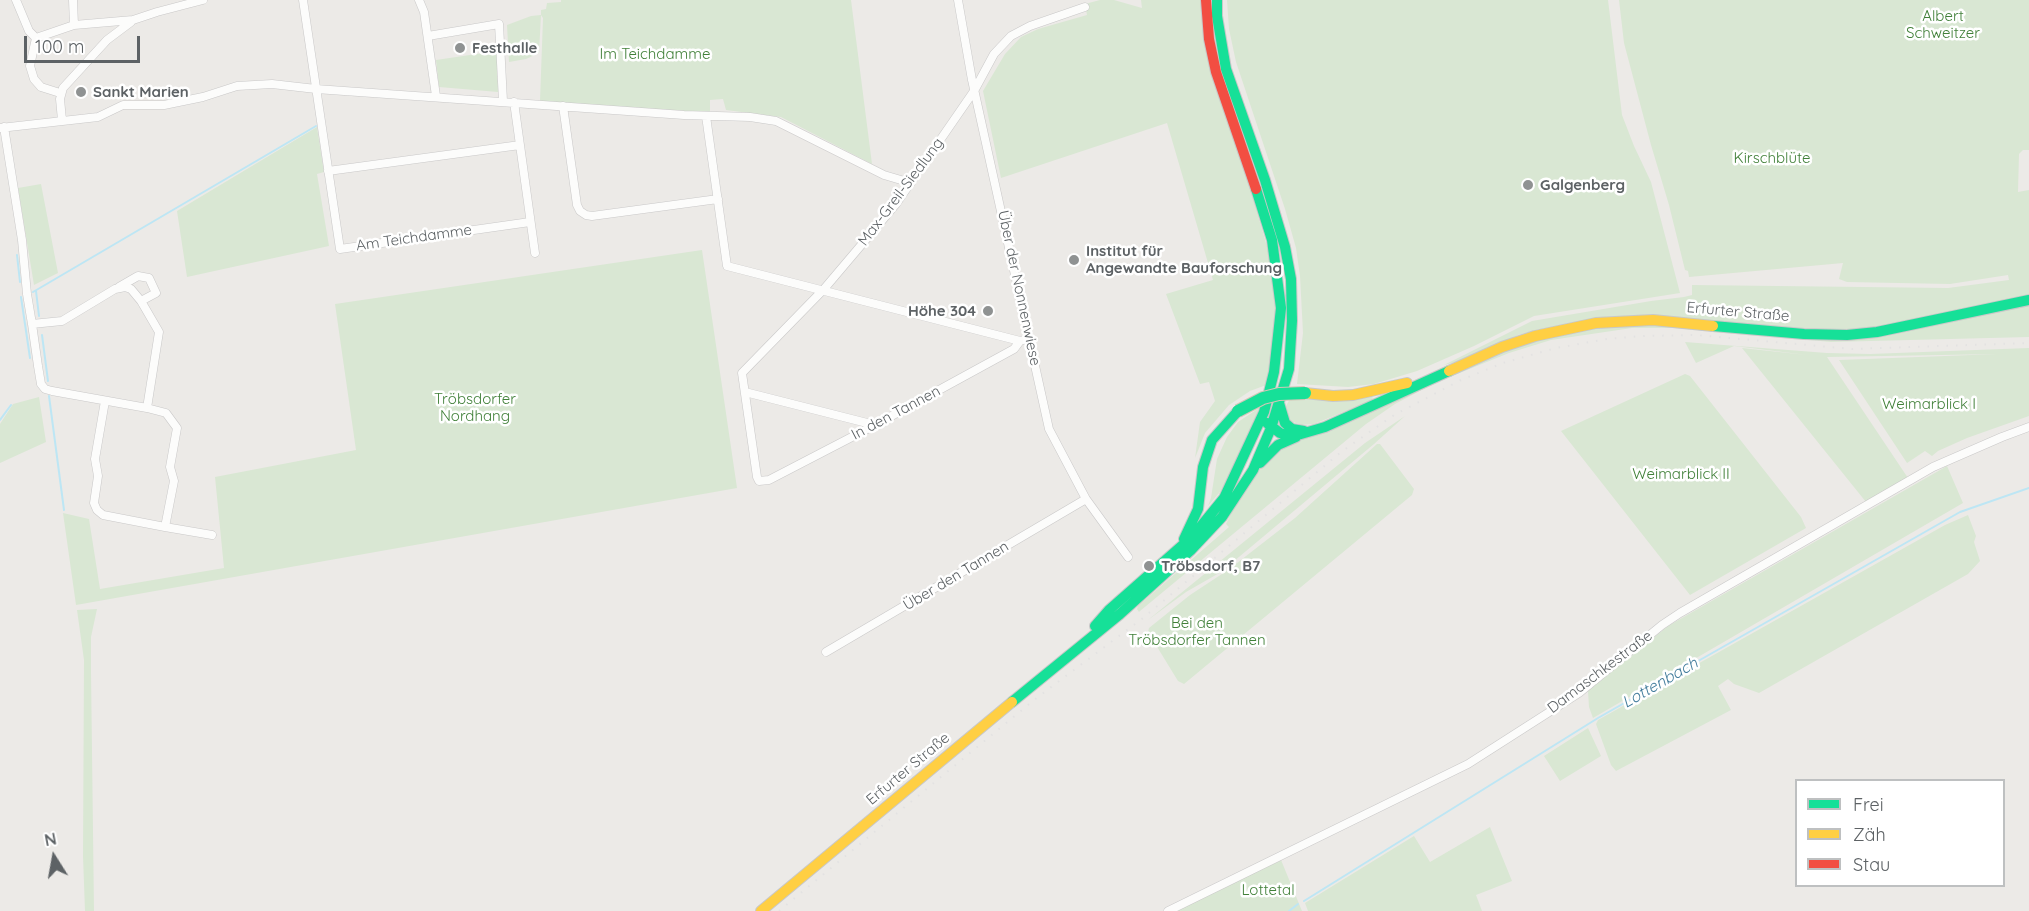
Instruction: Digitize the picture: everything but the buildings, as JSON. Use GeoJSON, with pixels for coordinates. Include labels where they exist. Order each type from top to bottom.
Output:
{"type":"FeatureCollection","features":[{"type":"Feature","properties":{"kind":"main road","name":"Erfurter Straße"},"geometry":{"type":"LineString","coordinates":[[1074,650],[1109,610],[1201,528],[1224,498],[1264,412],[1271,387],[1281,308],[1272,240],[1254,180],[1216,72],[1209,39],[1206,0]]}},
{"type":"Feature","properties":{"kind":"main road"},"geometry":{"type":"LineString","coordinates":[[1216,0],[1226,69],[1265,180],[1285,247],[1291,279],[1289,369],[1271,428],[1253,470]]}},
{"type":"Feature","properties":{"kind":"main road","name":"Erfurter Straße"},"geometry":{"type":"LineString","coordinates":[[1449,371],[1520,341],[1567,328],[1596,323],[1653,320],[1804,334],[1847,335],[1877,332],[2029,300]]}},
{"type":"Feature","properties":{"kind":"main road"},"geometry":{"type":"LineString","coordinates":[[1179,549],[1197,509],[1203,467],[1212,440],[1238,411],[1263,398],[1286,393],[1333,396],[1362,394],[1449,371]]}},
{"type":"Feature","properties":{"kind":"main road"},"geometry":{"type":"LineString","coordinates":[[1253,470],[1278,445],[1337,422],[1449,371]]}},
{"type":"Feature","properties":{"kind":"main road"},"geometry":{"type":"LineString","coordinates":[[1279,402],[1285,423],[1300,431],[1311,431]]}},
{"type":"Feature","properties":{"kind":"main road"},"geometry":{"type":"LineString","coordinates":[[1264,412],[1271,428],[1290,436],[1311,431]]}},
{"type":"Feature","properties":{"kind":"main road","name":"Erfurter Straße"},"geometry":{"type":"LineString","coordinates":[[761,911],[1120,614],[1191,550],[1221,517],[1253,470]]}},
{"type":"Feature","properties":{"kind":"street"},"geometry":{"type":"LineString","coordinates":[[16,0],[29,31],[36,38]]}},
{"type":"Feature","properties":{"kind":"street"},"geometry":{"type":"LineString","coordinates":[[73,0],[74,25]]}},
{"type":"Feature","properties":{"kind":"street"},"geometry":{"type":"LineString","coordinates":[[36,38],[74,25],[133,20],[203,0]]}},
{"type":"Feature","properties":{"kind":"street","name":"Am Teichdamme"},"geometry":{"type":"LineString","coordinates":[[303,0],[340,249],[530,222]]}},
{"type":"Feature","properties":{"kind":"street"},"geometry":{"type":"LineString","coordinates":[[419,0],[424,12],[436,96]]}},
{"type":"Feature","properties":{"kind":"street","name":"Über der Nonnenwiese"},"geometry":{"type":"LineString","coordinates":[[958,0],[974,91],[1049,429],[1086,499],[1128,558]]}},
{"type":"Feature","properties":{"kind":"street","name":"Max-Greil-Siedlung"},"geometry":{"type":"LineString","coordinates":[[759,481],[742,373],[824,289],[876,228],[911,183],[974,91],[994,54],[1011,36],[1030,26],[1085,7]]}},
{"type":"Feature","properties":{"kind":"street"},"geometry":{"type":"LineString","coordinates":[[62,120],[60,93],[63,88],[107,40],[133,20]]}},
{"type":"Feature","properties":{"kind":"street"},"geometry":{"type":"LineString","coordinates":[[428,36],[499,24],[503,101]]}},
{"type":"Feature","properties":{"kind":"street"},"geometry":{"type":"LineString","coordinates":[[36,38],[30,66],[34,79],[41,87],[60,93]]}},
{"type":"Feature","properties":{"kind":"street"},"geometry":{"type":"LineString","coordinates":[[165,526],[174,481],[170,467],[177,428],[166,412],[45,388],[41,384],[22,240],[2,128],[98,117],[123,105],[149,106],[179,103],[245,85],[273,84],[316,89],[706,116],[750,117],[776,121],[876,171],[911,183]]}},
{"type":"Feature","properties":{"kind":"street"},"geometry":{"type":"LineString","coordinates":[[514,102],[535,253]]}},
{"type":"Feature","properties":{"kind":"street"},"geometry":{"type":"LineString","coordinates":[[563,106],[577,205],[586,215],[718,199]]}},
{"type":"Feature","properties":{"kind":"street"},"geometry":{"type":"LineString","coordinates":[[706,116],[728,266],[1020,341]]}},
{"type":"Feature","properties":{"kind":"street"},"geometry":{"type":"LineString","coordinates":[[328,171],[520,145]]}},
{"type":"Feature","properties":{"kind":"street"},"geometry":{"type":"LineString","coordinates":[[32,324],[62,321],[138,276],[149,278],[156,293],[141,301]]}},
{"type":"Feature","properties":{"kind":"street"},"geometry":{"type":"LineString","coordinates":[[115,289],[124,287],[131,289],[141,301],[159,332],[147,408]]}},
{"type":"Feature","properties":{"kind":"street","name":"In den Tannen"},"geometry":{"type":"LineString","coordinates":[[759,481],[769,480],[875,425],[1014,348],[1020,341],[1030,338]]}},
{"type":"Feature","properties":{"kind":"street"},"geometry":{"type":"LineString","coordinates":[[746,392],[875,425]]}},
{"type":"Feature","properties":{"kind":"street"},"geometry":{"type":"LineString","coordinates":[[105,401],[95,459],[98,476],[94,503],[97,510],[103,515],[212,535]]}},
{"type":"Feature","properties":{"kind":"street","name":"Damaschkestraße"},"geometry":{"type":"LineString","coordinates":[[1168,911],[1468,764],[1579,693],[1680,613],[1934,467],[1992,441],[2029,428]]}},
{"type":"Feature","properties":{"kind":"street","name":"Über den Tannen"},"geometry":{"type":"LineString","coordinates":[[826,652],[1086,499]]}},
{"type":"Feature","properties":{"kind":"green space","name":"Im Teichdamme"},"geometry":{"type":"Polygon","coordinates":[[[561,0],[851,0],[872,164],[781,117],[726,110],[723,99],[710,100],[710,113],[540,101],[543,18],[541,10],[546,9],[547,3],[561,2],[561,0]]]}},
{"type":"Feature","properties":{"kind":"green space"},"geometry":{"type":"Polygon","coordinates":[[[1100,0],[1114,0],[1142,8],[1141,0],[1203,0],[1248,181],[1268,250],[1276,313],[1269,384],[1250,391],[1229,405],[1205,433],[1195,458],[1200,422],[1215,401],[1209,382],[1200,384],[1166,294],[1213,280],[1167,123],[1001,178],[983,91],[1005,54],[1021,37],[1038,29],[1087,15],[1085,4],[1100,0]]]}},
{"type":"Feature","properties":{"kind":"green space"},"geometry":{"type":"Polygon","coordinates":[[[1227,0],[1608,0],[1622,115],[1651,182],[1680,293],[1534,316],[1417,371],[1374,384],[1348,387],[1297,384],[1303,333],[1296,248],[1236,62],[1229,29],[1227,0]]]}},
{"type":"Feature","properties":{"kind":"green space","name":"Kirschblüte"},"geometry":{"type":"Polygon","coordinates":[[[1619,0],[2029,0],[2029,150],[2023,150],[2019,154],[2018,192],[2029,190],[2029,297],[1864,330],[1846,331],[1587,321],[1518,335],[1465,360],[1444,365],[1532,321],[1684,297],[1692,295],[1692,285],[1948,288],[2009,280],[2008,275],[1950,284],[1847,282],[1839,279],[1843,263],[1689,277],[1688,271],[1685,270],[1624,43],[1619,0]]]}},
{"type":"Feature","properties":{"kind":"green space"},"geometry":{"type":"Polygon","coordinates":[[[541,15],[539,53],[526,59],[509,62],[507,25],[531,16],[541,15]]]}},
{"type":"Feature","properties":{"kind":"green space"},"geometry":{"type":"Polygon","coordinates":[[[497,51],[498,92],[439,87],[436,60],[497,51]]]}},
{"type":"Feature","properties":{"kind":"green space"},"geometry":{"type":"Polygon","coordinates":[[[317,127],[324,172],[317,174],[329,246],[187,277],[177,211],[317,127]]]}},
{"type":"Feature","properties":{"kind":"green space"},"geometry":{"type":"Polygon","coordinates":[[[41,184],[58,273],[34,285],[18,188],[41,184]]]}},
{"type":"Feature","properties":{"kind":"green space","name":"Tröbsdorfer Nordhang"},"geometry":{"type":"Polygon","coordinates":[[[702,250],[737,488],[76,605],[63,513],[89,519],[100,589],[224,568],[215,477],[356,450],[335,304],[702,250]]]}},
{"type":"Feature","properties":{"kind":"green space"},"geometry":{"type":"Polygon","coordinates":[[[2029,304],[2029,337],[1831,342],[1674,328],[1632,328],[1551,340],[1509,353],[1435,383],[1395,404],[1366,424],[1139,612],[1137,609],[1229,527],[1226,524],[1234,507],[1263,464],[1274,452],[1293,441],[1326,431],[1480,360],[1531,341],[1582,329],[1651,324],[1822,339],[2029,304]]]}},
{"type":"Feature","properties":{"kind":"green space","name":"Weimarblick I"},"geometry":{"type":"Polygon","coordinates":[[[1685,342],[1870,354],[2029,348],[2029,416],[1967,438],[1932,456],[1925,451],[1907,463],[1839,360],[1998,354],[1827,357],[1908,478],[1866,502],[1742,348],[1807,355],[1734,346],[1696,363],[1685,342]]]}},
{"type":"Feature","properties":{"kind":"green space","name":"Weimarblick II"},"geometry":{"type":"Polygon","coordinates":[[[1685,374],[1690,376],[1801,517],[1806,528],[1690,595],[1561,431],[1685,374]]]}},
{"type":"Feature","properties":{"kind":"green space"},"geometry":{"type":"Polygon","coordinates":[[[1372,395],[1373,400],[1314,424],[1302,425],[1290,421],[1286,406],[1291,397],[1372,395]]]}},
{"type":"Feature","properties":{"kind":"green space"},"geometry":{"type":"Polygon","coordinates":[[[39,397],[46,442],[0,463],[0,424],[13,404],[39,397]]]}},
{"type":"Feature","properties":{"kind":"green space"},"geometry":{"type":"Polygon","coordinates":[[[1259,408],[1244,447],[1220,492],[1208,506],[1217,459],[1227,437],[1238,422],[1259,408]]]}},
{"type":"Feature","properties":{"kind":"green space"},"geometry":{"type":"Polygon","coordinates":[[[1405,416],[1221,572],[1186,592],[1148,620],[1365,443],[1405,416]]]}},
{"type":"Feature","properties":{"kind":"green space","name":"Bei den Tröbsdorfer Tannen"},"geometry":{"type":"Polygon","coordinates":[[[1377,444],[1380,444],[1414,489],[1412,495],[1184,684],[1178,681],[1148,632],[1149,628],[1295,518],[1377,444]]]}},
{"type":"Feature","properties":{"kind":"green space"},"geometry":{"type":"Polygon","coordinates":[[[1947,466],[1963,503],[1593,718],[1589,707],[1588,691],[1668,626],[1947,466]]]}},
{"type":"Feature","properties":{"kind":"green space"},"geometry":{"type":"Polygon","coordinates":[[[1968,515],[1976,536],[1974,542],[1980,561],[1968,574],[1759,693],[1734,684],[1728,679],[1718,686],[1731,710],[1616,771],[1611,765],[1596,724],[1598,720],[1945,525],[1968,515]]]}},
{"type":"Feature","properties":{"kind":"green space"},"geometry":{"type":"Polygon","coordinates":[[[97,609],[91,637],[94,911],[85,911],[84,660],[77,610],[97,609]]]}},
{"type":"Feature","properties":{"kind":"green space"},"geometry":{"type":"Polygon","coordinates":[[[1588,728],[1601,756],[1560,781],[1544,756],[1588,728]]]}},
{"type":"Feature","properties":{"kind":"green space"},"geometry":{"type":"Polygon","coordinates":[[[1490,827],[1512,881],[1476,895],[1482,911],[1308,911],[1305,903],[1414,836],[1430,862],[1490,827]]]}},
{"type":"Feature","properties":{"kind":"green space","name":"Lottetal"},"geometry":{"type":"Polygon","coordinates":[[[1281,860],[1302,911],[1177,911],[1217,891],[1281,860]]]}},
{"type":"Feature","properties":{"kind":"waterway"},"geometry":{"type":"LineString","coordinates":[[33,292],[316,126]]}},
{"type":"Feature","properties":{"kind":"waterway"},"geometry":{"type":"LineString","coordinates":[[17,255],[20,282]]}},
{"type":"Feature","properties":{"kind":"waterway"},"geometry":{"type":"LineString","coordinates":[[36,291],[39,316]]}},
{"type":"Feature","properties":{"kind":"waterway"},"geometry":{"type":"LineString","coordinates":[[21,297],[30,358]]}},
{"type":"Feature","properties":{"kind":"waterway"},"geometry":{"type":"LineString","coordinates":[[42,335],[48,381]]}},
{"type":"Feature","properties":{"kind":"waterway"},"geometry":{"type":"LineString","coordinates":[[49,396],[64,510]]}},
{"type":"Feature","properties":{"kind":"waterway"},"geometry":{"type":"LineString","coordinates":[[0,420],[11,405]]}},
{"type":"Feature","properties":{"kind":"waterway","name":"Lottenbach"},"geometry":{"type":"LineString","coordinates":[[1304,901],[1598,718],[1960,512],[2029,488]]}},
{"type":"Feature","properties":{"kind":"waterway","name":"Lottenbach"},"geometry":{"type":"LineString","coordinates":[[1289,911],[1298,904]]}},
{"type":"Feature","properties":{"kind":"railway"},"geometry":{"type":"LineString","coordinates":[[779,911],[1034,700],[1143,618],[1341,452],[1394,415],[1461,380],[1503,363],[1556,348],[1607,339],[1642,336],[1696,335],[1852,349],[2029,343]]}},
{"type":"Feature","properties":{"kind":"traffic: fast"},"geometry":{"type":"LineString","coordinates":[[1012,702],[1120,614],[1191,550],[1222,517],[1253,470],[1271,428],[1289,369],[1292,321],[1291,279],[1285,247],[1265,180],[1226,69],[1217,16],[1217,0]]}},
{"type":"Feature","properties":{"kind":"traffic: fast"},"geometry":{"type":"LineString","coordinates":[[1095,626],[1109,610],[1193,536],[1224,498],[1264,412],[1274,372],[1281,308],[1272,240],[1256,189]]}},
{"type":"Feature","properties":{"kind":"traffic: fast"},"geometry":{"type":"LineString","coordinates":[[1713,326],[1804,334],[1847,335],[1877,332],[2029,300]]}},
{"type":"Feature","properties":{"kind":"traffic: fast"},"geometry":{"type":"LineString","coordinates":[[1267,423],[1280,433],[1290,436],[1301,434],[1325,427],[1449,371]]}},
{"type":"Feature","properties":{"kind":"traffic: fast"},"geometry":{"type":"LineString","coordinates":[[1238,411],[1263,398],[1279,394],[1305,393]]}},
{"type":"Feature","properties":{"kind":"traffic: fast"},"geometry":{"type":"LineString","coordinates":[[1279,403],[1285,423],[1292,429],[1304,431]]}},
{"type":"Feature","properties":{"kind":"traffic: fast"},"geometry":{"type":"LineString","coordinates":[[1184,539],[1198,509],[1203,467],[1212,440],[1238,411]]}},
{"type":"Feature","properties":{"kind":"traffic: fast"},"geometry":{"type":"LineString","coordinates":[[1260,463],[1278,445],[1296,437]]}},
{"type":"Feature","properties":{"kind":"traffic: slow"},"geometry":{"type":"LineString","coordinates":[[1449,371],[1502,347],[1535,336],[1596,323],[1653,320],[1713,326]]}},
{"type":"Feature","properties":{"kind":"traffic: slow"},"geometry":{"type":"LineString","coordinates":[[1305,393],[1333,396],[1353,395],[1407,383]]}},
{"type":"Feature","properties":{"kind":"traffic: slow"},"geometry":{"type":"LineString","coordinates":[[761,911],[1012,702]]}},
{"type":"Feature","properties":{"kind":"traffic: jam"},"geometry":{"type":"LineString","coordinates":[[1206,0],[1209,39],[1216,72],[1256,189]]}},
{"type":"Feature","properties":{"kind":"place","name":"Festhalle"},"geometry":{"type":"Point","coordinates":[460,48]}},
{"type":"Feature","properties":{"kind":"place","name":"Sankt Marien"},"geometry":{"type":"Point","coordinates":[81,92]}},
{"type":"Feature","properties":{"kind":"place","name":"Galgenberg"},"geometry":{"type":"Point","coordinates":[1528,185]}},
{"type":"Feature","properties":{"kind":"place","name":"Institut für Angewandte Bauforschung"},"geometry":{"type":"Point","coordinates":[1074,260]}},
{"type":"Feature","properties":{"kind":"place","name":"Höhe 304"},"geometry":{"type":"Point","coordinates":[988,311]}},
{"type":"Feature","properties":{"kind":"place","name":"Tröbsdorf, B7"},"geometry":{"type":"Point","coordinates":[1149,566]}},
{"type":"Feature","properties":{"kind":"park label","name":"Albert Schweitzer"},"geometry":{"type":"Point","coordinates":[1943,24]}}]}
